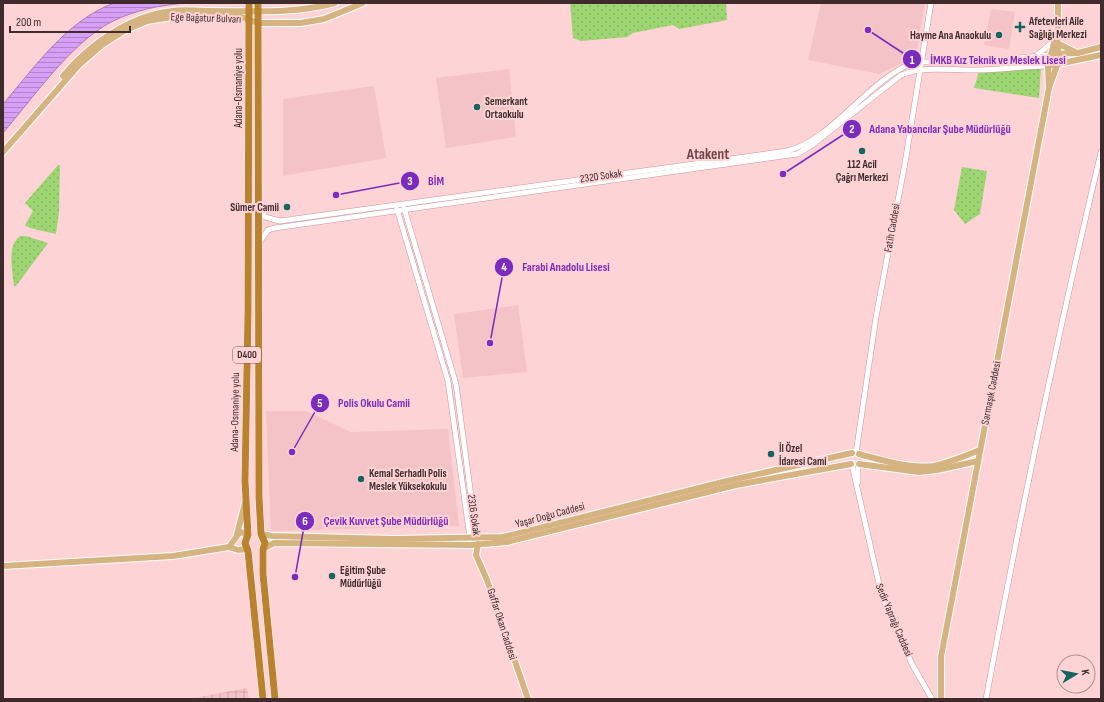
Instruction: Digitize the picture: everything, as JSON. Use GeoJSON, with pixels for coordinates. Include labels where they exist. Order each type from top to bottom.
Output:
{"type":"FeatureCollection","features":[{"type":"Feature","properties":{"kind":"highway","name":"Adana-Osmaniye yolu"},"geometry":{"type":"LineString","coordinates":[[249,7],[248,306],[245,502],[247,536],[245,544],[248,550],[263,699]]}},
{"type":"Feature","properties":{"kind":"highway","name":"Adana-Osmaniye yolu"},"geometry":{"type":"LineString","coordinates":[[258,7],[258,497],[261,534],[265,543],[263,549],[265,606],[275,699]]}},
{"type":"Feature","properties":{"kind":"highway","name":"Yaşar Doğu Caddesi"},"geometry":{"type":"LineString","coordinates":[[247,536],[255,533],[261,534]]}},
{"type":"Feature","properties":{"kind":"highway","name":"Yaşar Doğu Caddesi"},"geometry":{"type":"LineString","coordinates":[[248,550],[257,552],[263,549]]}},
{"type":"Feature","properties":{"kind":"main road","name":"Ege Bağatur Bulvarı"},"geometry":{"type":"LineString","coordinates":[[3,148],[70,68],[109,34],[149,16],[173,10],[249,7],[313,9],[335,3]]}},
{"type":"Feature","properties":{"kind":"main road","name":"Ege Bağatur Bulvarı"},"geometry":{"type":"LineString","coordinates":[[3,152],[69,74],[102,45],[124,31],[147,21],[170,16],[241,17],[258,23],[301,23],[324,19],[363,3]]}},
{"type":"Feature","properties":{"kind":"main road"},"geometry":{"type":"LineString","coordinates":[[1049,88],[1058,66],[1059,54],[1056,40],[1058,3]]}},
{"type":"Feature","properties":{"kind":"main road"},"geometry":{"type":"LineString","coordinates":[[1056,40],[1078,53]]}},
{"type":"Feature","properties":{"kind":"main road"},"geometry":{"type":"LineString","coordinates":[[1049,88],[1048,66],[1050,55],[1056,40]]}},
{"type":"Feature","properties":{"kind":"main road"},"geometry":{"type":"LineString","coordinates":[[1050,55],[1078,53],[1101,47]]}},
{"type":"Feature","properties":{"kind":"main road"},"geometry":{"type":"LineString","coordinates":[[1048,66],[1058,66],[1101,55]]}},
{"type":"Feature","properties":{"kind":"main road","name":"Sarmaşık Caddesi"},"geometry":{"type":"LineString","coordinates":[[940,699],[941,657],[1049,88]]}},
{"type":"Feature","properties":{"kind":"main road","name":"Yaşar Doğu Caddesi"},"geometry":{"type":"LineString","coordinates":[[261,534],[279,537],[474,543],[516,535],[708,486],[856,453],[909,466],[931,466],[947,463],[980,450]]}},
{"type":"Feature","properties":{"kind":"main road"},"geometry":{"type":"LineString","coordinates":[[856,453],[861,459],[855,464],[849,458],[856,453]]}},
{"type":"Feature","properties":{"kind":"main road","name":"Yaşar Doğu Caddesi"},"geometry":{"type":"LineString","coordinates":[[263,549],[274,543],[507,542],[729,487],[855,464],[919,472],[937,470],[978,461]]}},
{"type":"Feature","properties":{"kind":"main road"},"geometry":{"type":"LineString","coordinates":[[229,547],[237,534],[245,502]]}},
{"type":"Feature","properties":{"kind":"main road"},"geometry":{"type":"LineString","coordinates":[[237,534],[244,532],[247,536]]}},
{"type":"Feature","properties":{"kind":"main road","name":"Gaffar Okan Caddesi"},"geometry":{"type":"LineString","coordinates":[[474,543],[528,699]]}},
{"type":"Feature","properties":{"kind":"main road"},"geometry":{"type":"LineString","coordinates":[[3,566],[173,556],[229,547],[238,550],[248,550]]}},
{"type":"Feature","properties":{"kind":"street","name":"Fatih Caddesi"},"geometry":{"type":"LineString","coordinates":[[856,453],[876,317],[922,62],[931,3]]}},
{"type":"Feature","properties":{"kind":"street"},"geometry":{"type":"LineString","coordinates":[[1035,56],[1056,40]]}},
{"type":"Feature","properties":{"kind":"street","name":"2320 Sokak"},"geometry":{"type":"LineString","coordinates":[[259,208],[265,217],[280,221],[798,148],[831,125],[895,71],[915,62],[979,62],[1050,55]]}},
{"type":"Feature","properties":{"kind":"street","name":"2320 Sokak"},"geometry":{"type":"LineString","coordinates":[[259,244],[268,230],[275,228],[796,154],[811,146],[901,75],[920,69],[977,70],[1048,66]]}},
{"type":"Feature","properties":{"kind":"street"},"geometry":{"type":"LineString","coordinates":[[986,699],[1077,250],[1101,152]]}},
{"type":"Feature","properties":{"kind":"street","name":"2316 Sokak"},"geometry":{"type":"LineString","coordinates":[[404,204],[404,210],[456,384],[474,543]]}},
{"type":"Feature","properties":{"kind":"street","name":"2316 Sokak"},"geometry":{"type":"LineString","coordinates":[[395,205],[448,381],[474,543]]}},
{"type":"Feature","properties":{"kind":"street","name":"Sedir Yaprağı Caddesi"},"geometry":{"type":"LineString","coordinates":[[855,464],[858,491],[882,597],[909,657],[932,699]]}},
{"type":"Feature","properties":{"kind":"shaded area"},"geometry":{"type":"Polygon","coordinates":[[[114,3],[187,3],[167,5],[138,11],[111,22],[96,32],[81,44],[53,73],[3,133],[3,104],[52,46],[81,21],[114,3]]]}},
{"type":"Feature","properties":{"kind":"shaded area"},"geometry":{"type":"Polygon","coordinates":[[[821,3],[925,3],[916,56],[879,74],[808,60],[821,3]]]}},
{"type":"Feature","properties":{"kind":"shaded area","name":"Hayme Ana Anaokulu"},"geometry":{"type":"Polygon","coordinates":[[[991,9],[1015,12],[1009,49],[984,45],[991,9]]]}},
{"type":"Feature","properties":{"kind":"shaded area","name":"Semerkant Ortaokulu"},"geometry":{"type":"Polygon","coordinates":[[[509,69],[516,137],[446,148],[436,78],[509,69]]]}},
{"type":"Feature","properties":{"kind":"shaded area"},"geometry":{"type":"Polygon","coordinates":[[[374,86],[386,158],[283,176],[283,99],[374,86]]]}},
{"type":"Feature","properties":{"kind":"shaded area"},"geometry":{"type":"Polygon","coordinates":[[[518,305],[527,372],[463,378],[454,314],[518,305]]]}},
{"type":"Feature","properties":{"kind":"shaded area","name":"Kemal Serhadlı Polis Meslek Yüksekokulu"},"geometry":{"type":"Polygon","coordinates":[[[266,411],[306,411],[351,432],[448,429],[459,526],[271,531],[266,411]]]}},
{"type":"Feature","properties":{"kind":"shaded area"},"geometry":{"type":"Polygon","coordinates":[[[247,688],[249,699],[189,699],[247,688]]]}},
{"type":"Feature","properties":{"kind":"green space"},"geometry":{"type":"Polygon","coordinates":[[[570,3],[726,3],[727,20],[679,29],[673,25],[633,33],[627,37],[581,41],[573,38],[570,3]]]}},
{"type":"Feature","properties":{"kind":"green space"},"geometry":{"type":"Polygon","coordinates":[[[1041,68],[1039,98],[974,88],[979,72],[1041,68]]]}},
{"type":"Feature","properties":{"kind":"green space"},"geometry":{"type":"Polygon","coordinates":[[[58,165],[60,165],[59,212],[56,234],[30,228],[25,225],[33,211],[25,203],[58,165]]]}},
{"type":"Feature","properties":{"kind":"green space"},"geometry":{"type":"Polygon","coordinates":[[[962,167],[987,171],[980,214],[965,224],[954,210],[962,167]]]}},
{"type":"Feature","properties":{"kind":"green space"},"geometry":{"type":"Polygon","coordinates":[[[20,236],[26,236],[48,243],[16,286],[14,286],[11,260],[13,246],[20,236]]]}},
{"type":"Feature","properties":{"kind":"place","name":"Afetevleri Aile Sağlığı Merkezi"},"geometry":{"type":"Point","coordinates":[1020,27]}},
{"type":"Feature","properties":{"kind":"place","name":"İMKB Kız Teknik ve Meslek Lisesi"},"geometry":{"type":"Point","coordinates":[868,30]}},
{"type":"Feature","properties":{"kind":"place","name":"Hayme Ana Anaokulu"},"geometry":{"type":"Point","coordinates":[999,35]}},
{"type":"Feature","properties":{"kind":"place","name":"Semerkant Ortaokulu"},"geometry":{"type":"Point","coordinates":[477,107]}},
{"type":"Feature","properties":{"kind":"place","name":"112 Acil Çağrı Merkezi"},"geometry":{"type":"Point","coordinates":[862,151]}},
{"type":"Feature","properties":{"kind":"place","name":"Adana Yabancılar Şube Müdürlüğü"},"geometry":{"type":"Point","coordinates":[783,174]}},
{"type":"Feature","properties":{"kind":"place","name":"BİM"},"geometry":{"type":"Point","coordinates":[336,195]}},
{"type":"Feature","properties":{"kind":"place","name":"Sümer Camii"},"geometry":{"type":"Point","coordinates":[287,207]}},
{"type":"Feature","properties":{"kind":"place","name":"Farabi Anadolu Lisesi"},"geometry":{"type":"Point","coordinates":[490,343]}},
{"type":"Feature","properties":{"kind":"place","name":"Polis Okulu Camii"},"geometry":{"type":"Point","coordinates":[292,452]}},
{"type":"Feature","properties":{"kind":"place","name":"İl Özel İdaresi Cami"},"geometry":{"type":"Point","coordinates":[771,454]}},
{"type":"Feature","properties":{"kind":"place","name":"Kemal Serhadlı Polis Meslek Yüksekokulu"},"geometry":{"type":"Point","coordinates":[361,479]}},
{"type":"Feature","properties":{"kind":"place","name":"Eğitim Şube Müdürlüğü"},"geometry":{"type":"Point","coordinates":[332,576]}},
{"type":"Feature","properties":{"kind":"place","name":"Çevik Kuvvet Şube Müdürlüğü"},"geometry":{"type":"Point","coordinates":[295,577]}},
{"type":"Feature","properties":{"kind":"district","name":"Atakent"},"geometry":{"type":"Point","coordinates":[708,154]}}]}
